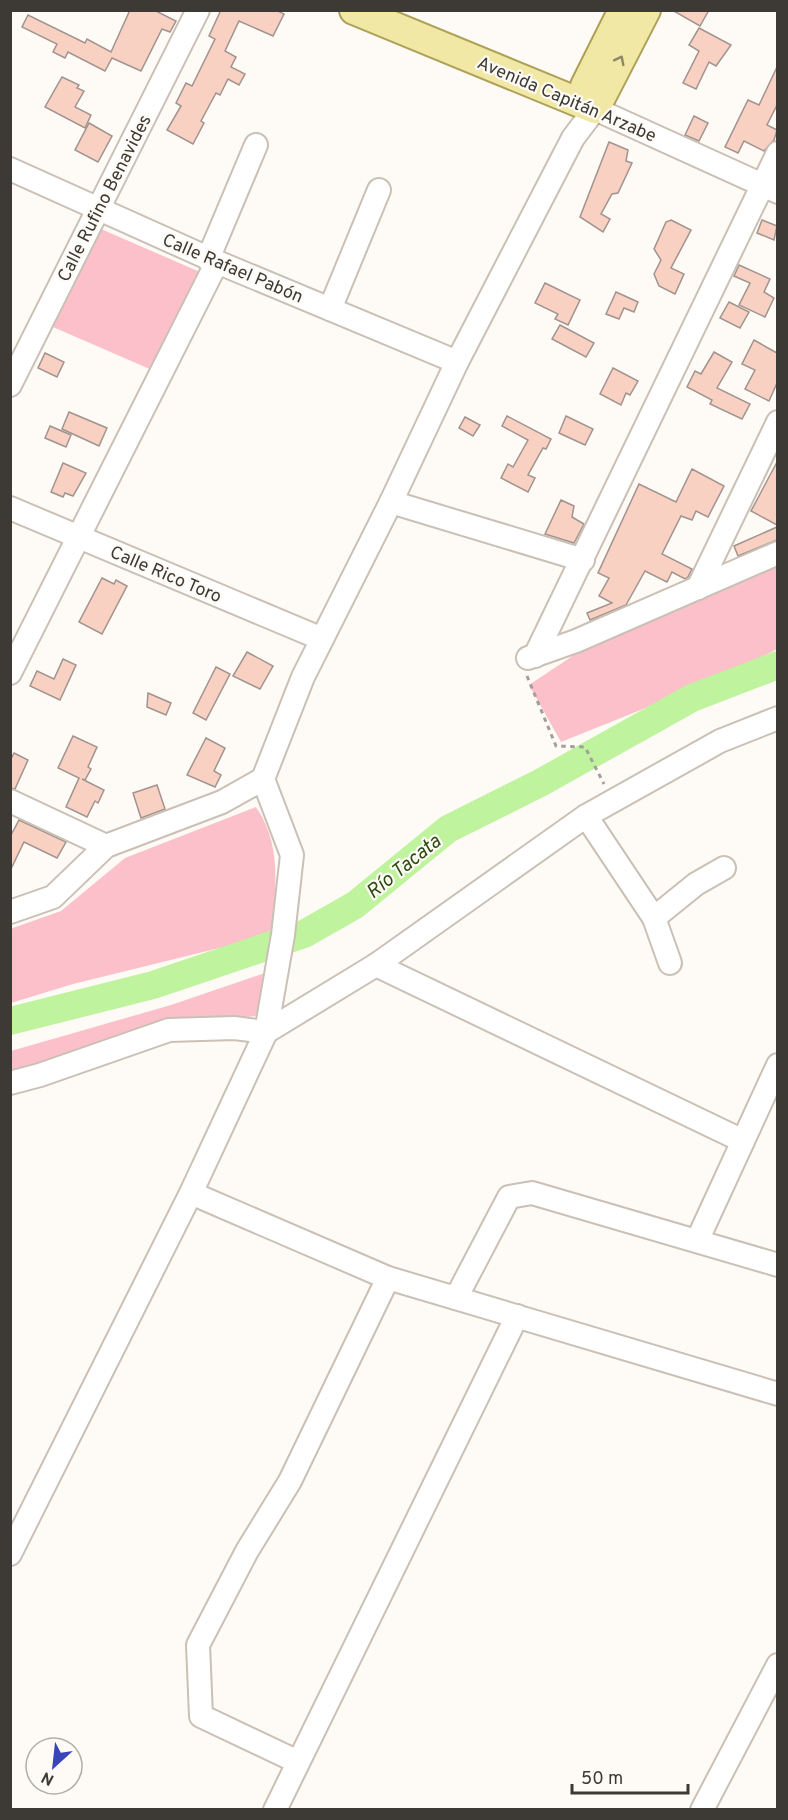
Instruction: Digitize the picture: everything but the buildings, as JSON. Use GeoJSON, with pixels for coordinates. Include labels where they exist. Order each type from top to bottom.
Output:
{"type":"FeatureCollection","features":[{"type":"Feature","properties":{"kind":"main road","name":"Avenida Capitán Arzabe"},"geometry":{"type":"LineString","coordinates":[[354,10],[586,106]]}},
{"type":"Feature","properties":{"kind":"main road"},"geometry":{"type":"LineString","coordinates":[[586,106],[623,10]]}},
{"type":"Feature","properties":{"kind":"main road"},"geometry":{"type":"LineString","coordinates":[[586,106],[646,10]]}},
{"type":"Feature","properties":{"kind":"street","name":"Calle Rufino Benavides"},"geometry":{"type":"LineString","coordinates":[[10,385],[198,10]]}},
{"type":"Feature","properties":{"kind":"street"},"geometry":{"type":"LineString","coordinates":[[10,912],[53,897],[106,846],[222,802],[262,779],[303,677],[391,502],[457,362],[573,138],[586,106]]}},
{"type":"Feature","properties":{"kind":"street","name":"Avenida Capitán Arzabe"},"geometry":{"type":"LineString","coordinates":[[586,106],[770,189]]}},
{"type":"Feature","properties":{"kind":"street"},"geometry":{"type":"LineString","coordinates":[[10,673],[212,261],[256,145]]}},
{"type":"Feature","properties":{"kind":"street"},"geometry":{"type":"LineString","coordinates":[[528,658],[583,560],[770,189],[777,153]]}},
{"type":"Feature","properties":{"kind":"street","name":"Calle Rafael Pabón"},"geometry":{"type":"LineString","coordinates":[[10,169],[212,261],[457,362]]}},
{"type":"Feature","properties":{"kind":"street"},"geometry":{"type":"LineString","coordinates":[[330,309],[380,190]]}},
{"type":"Feature","properties":{"kind":"street"},"geometry":{"type":"LineString","coordinates":[[698,588],[777,422]]}},
{"type":"Feature","properties":{"kind":"street"},"geometry":{"type":"LineString","coordinates":[[391,502],[583,560]]}},
{"type":"Feature","properties":{"kind":"street","name":"Calle Rico Toro"},"geometry":{"type":"LineString","coordinates":[[10,508],[322,639]]}},
{"type":"Feature","properties":{"kind":"street"},"geometry":{"type":"LineString","coordinates":[[528,658],[777,553]]}},
{"type":"Feature","properties":{"kind":"street"},"geometry":{"type":"LineString","coordinates":[[10,1083],[40,1075],[169,1030],[234,1028],[266,1032],[376,965],[586,816],[720,741],[777,718]]}},
{"type":"Feature","properties":{"kind":"street"},"geometry":{"type":"LineString","coordinates":[[10,1554],[191,1193],[266,1032],[283,935],[292,855],[262,779]]}},
{"type":"Feature","properties":{"kind":"street"},"geometry":{"type":"LineString","coordinates":[[10,801],[106,846]]}},
{"type":"Feature","properties":{"kind":"street"},"geometry":{"type":"LineString","coordinates":[[586,816],[654,918],[670,963]]}},
{"type":"Feature","properties":{"kind":"street"},"geometry":{"type":"LineString","coordinates":[[654,918],[696,884],[724,868]]}},
{"type":"Feature","properties":{"kind":"street"},"geometry":{"type":"LineString","coordinates":[[376,965],[743,1141]]}},
{"type":"Feature","properties":{"kind":"street"},"geometry":{"type":"LineString","coordinates":[[697,1242],[777,1065]]}},
{"type":"Feature","properties":{"kind":"street"},"geometry":{"type":"LineString","coordinates":[[191,1193],[388,1278],[777,1394]]}},
{"type":"Feature","properties":{"kind":"street"},"geometry":{"type":"LineString","coordinates":[[456,1298],[509,1197],[532,1193],[777,1265]]}},
{"type":"Feature","properties":{"kind":"street"},"geometry":{"type":"LineString","coordinates":[[298,1762],[201,1716],[198,1645],[247,1551],[290,1481],[388,1278]]}},
{"type":"Feature","properties":{"kind":"street"},"geometry":{"type":"LineString","coordinates":[[275,1809],[518,1316]]}},
{"type":"Feature","properties":{"kind":"street"},"geometry":{"type":"LineString","coordinates":[[702,1809],[777,1665]]}},
{"type":"Feature","properties":{"kind":"path"},"geometry":{"type":"LineString","coordinates":[[528,658],[556,746],[585,747],[596,768]]}},
{"type":"Feature","properties":{"kind":"shaded area"},"geometry":{"type":"Polygon","coordinates":[[[101,229],[200,272],[152,370],[53,327],[101,229]]]}},
{"type":"Feature","properties":{"kind":"shaded area"},"geometry":{"type":"Polygon","coordinates":[[[777,565],[777,649],[735,672],[561,742],[529,685],[583,649],[777,565]]]}},
{"type":"Feature","properties":{"kind":"shaded area"},"geometry":{"type":"Polygon","coordinates":[[[256,807],[265,822],[274,853],[272,935],[73,984],[11,1003],[10,929],[61,911],[125,858],[256,807]]]}},
{"type":"Feature","properties":{"kind":"shaded area"},"geometry":{"type":"Polygon","coordinates":[[[265,973],[257,1016],[169,1025],[11,1076],[11,1051],[171,1005],[265,973]]]}},
{"type":"Feature","properties":{"kind":"waterway","name":"Río Tacata"},"geometry":{"type":"LineString","coordinates":[[10,1021],[153,985],[304,934],[355,905],[448,829],[540,783],[692,698],[778,665]]}}]}
